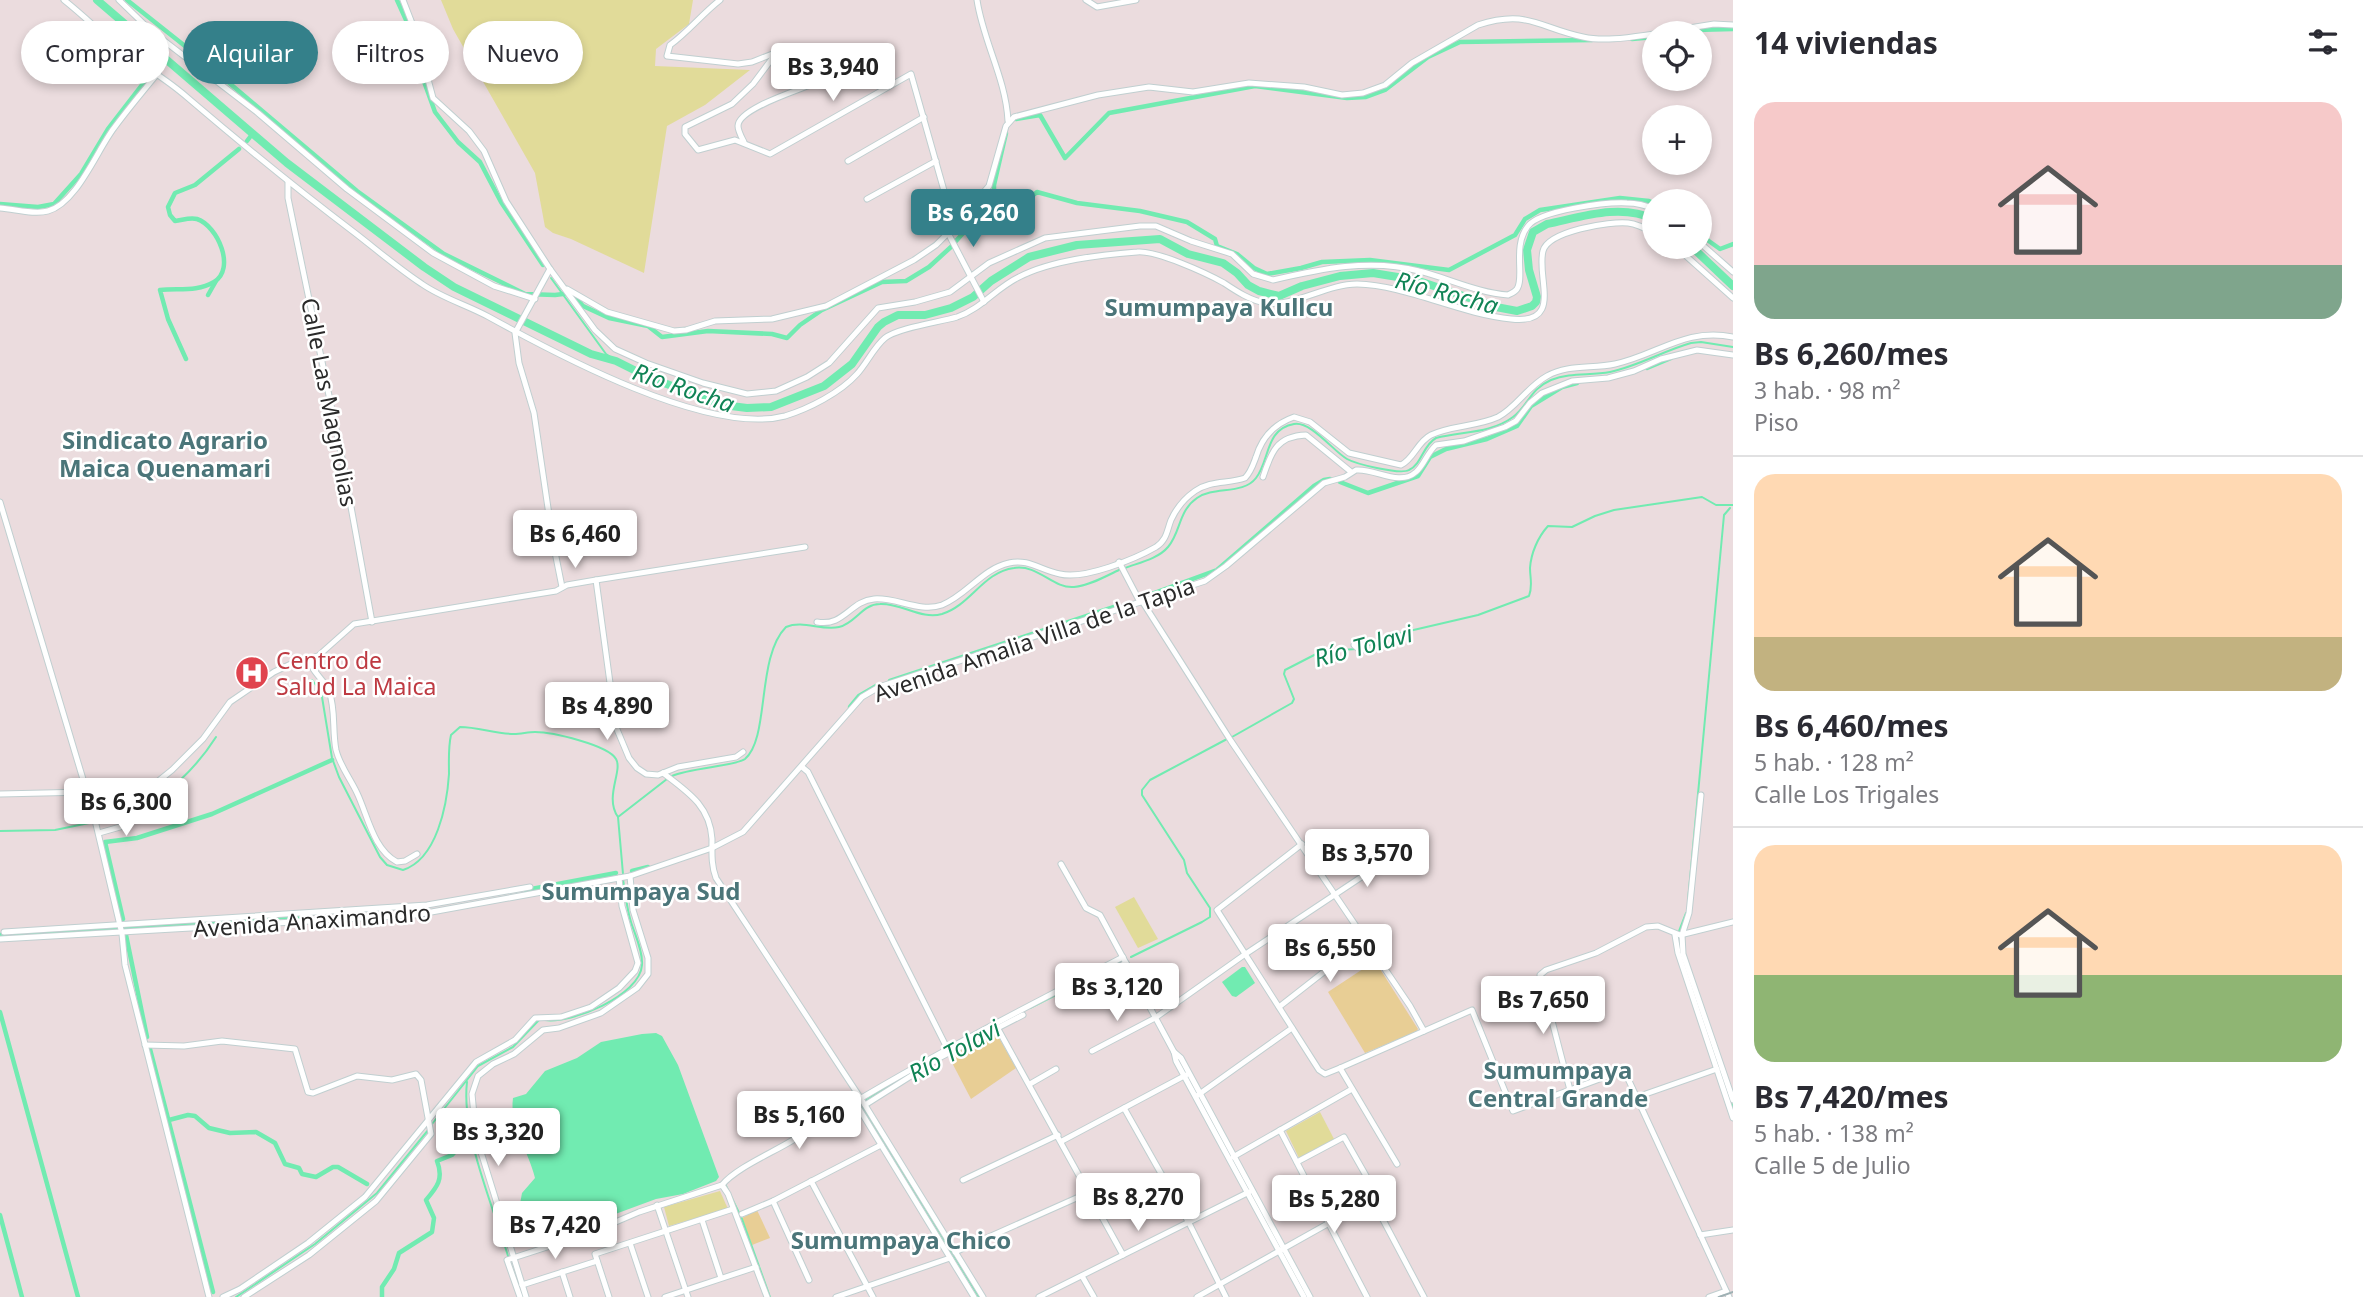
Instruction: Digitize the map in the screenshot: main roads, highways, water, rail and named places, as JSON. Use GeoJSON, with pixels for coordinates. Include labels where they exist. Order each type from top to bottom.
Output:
{"type":"FeatureCollection","features":[{"type":"Feature","properties":{"kind":"waterway","name":"Río Rocha"},"geometry":{"type":"LineString","coordinates":[[97,0],[287,163],[454,287],[591,354],[616,361],[648,377],[723,405],[771,407],[824,386],[852,364],[884,322],[898,315],[925,315],[951,308],[973,297],[991,281],[1029,257],[1077,245],[1160,239],[1188,254],[1223,263],[1248,285],[1279,296],[1302,286],[1340,276],[1373,273],[1416,280],[1496,307],[1517,311],[1536,302],[1527,250],[1533,232],[1547,224],[1587,215],[1614,212],[1642,214]]}},
{"type":"Feature","properties":{"kind":"waterway"},"geometry":{"type":"LineString","coordinates":[[127,0],[357,191],[444,254],[525,294],[571,293],[583,306],[609,318],[648,326],[662,337],[708,331],[772,334],[787,338],[822,310],[882,282],[906,281],[929,267],[952,246]]}},
{"type":"Feature","properties":{"kind":"waterway"},"geometry":{"type":"LineString","coordinates":[[397,0],[435,112],[458,142],[480,162],[501,202],[543,265]]}},
{"type":"Feature","properties":{"kind":"waterway"},"geometry":{"type":"LineString","coordinates":[[1712,30],[1733,29]]}},
{"type":"Feature","properties":{"kind":"waterway"},"geometry":{"type":"LineString","coordinates":[[1632,39],[1642,38]]}},
{"type":"Feature","properties":{"kind":"waterway"},"geometry":{"type":"LineString","coordinates":[[1016,119],[1040,115],[1065,158],[1109,113],[1255,86],[1347,98],[1366,97],[1385,90],[1428,57],[1460,42],[1592,40]]}},
{"type":"Feature","properties":{"kind":"waterway"},"geometry":{"type":"LineString","coordinates":[[0,204],[38,207],[54,204],[81,174],[108,129],[143,84]]}},
{"type":"Feature","properties":{"kind":"waterway"},"geometry":{"type":"LineString","coordinates":[[247,141],[253,133]]}},
{"type":"Feature","properties":{"kind":"waterway"},"geometry":{"type":"LineString","coordinates":[[994,201],[994,185],[1006,133]]}},
{"type":"Feature","properties":{"kind":"waterway"},"geometry":{"type":"LineString","coordinates":[[186,359],[168,319],[160,290],[208,285],[220,276],[224,268],[224,258],[222,248],[205,223],[194,218],[175,221],[168,207],[175,193],[195,185],[239,149]]}},
{"type":"Feature","properties":{"kind":"waterway"},"geometry":{"type":"LineString","coordinates":[[956,241],[965,231],[963,228],[994,201],[1008,209],[1017,209],[1037,192],[1077,203],[1140,211],[1187,222],[1215,239],[1217,246],[1237,254],[1254,268],[1267,274],[1322,262],[1370,260],[1449,270],[1515,235],[1525,219],[1540,210],[1620,198],[1642,200]]}},
{"type":"Feature","properties":{"kind":"waterway"},"geometry":{"type":"LineString","coordinates":[[1712,243],[1720,249],[1733,244]]}},
{"type":"Feature","properties":{"kind":"waterway","name":"Río Rocha"},"geometry":{"type":"LineString","coordinates":[[1705,259],[1733,286]]}},
{"type":"Feature","properties":{"kind":"waterway"},"geometry":{"type":"LineString","coordinates":[[551,278],[606,354],[616,361]]}},
{"type":"Feature","properties":{"kind":"waterway"},"geometry":{"type":"LineString","coordinates":[[208,295],[216,281]]}},
{"type":"Feature","properties":{"kind":"waterway"},"geometry":{"type":"LineString","coordinates":[[1125,568],[1164,551],[1172,541],[1186,509],[1197,498],[1212,492],[1244,487],[1256,478],[1269,446],[1278,432],[1285,427],[1294,424],[1307,427],[1352,461],[1404,471],[1413,467],[1436,438],[1485,429],[1513,417],[1538,388],[1551,380],[1620,369],[1691,343],[1733,347]]}},
{"type":"Feature","properties":{"kind":"waterway"},"geometry":{"type":"LineString","coordinates":[[1647,368],[1671,358]]}},
{"type":"Feature","properties":{"kind":"waterway"},"geometry":{"type":"LineString","coordinates":[[1340,482],[1368,493],[1418,476],[1430,457],[1446,449],[1487,439],[1517,426],[1531,406],[1562,387],[1577,383]]}},
{"type":"Feature","properties":{"kind":"waterway"},"geometry":{"type":"LineString","coordinates":[[1146,596],[1217,570],[1314,486],[1330,479]]}},
{"type":"Feature","properties":{"kind":"waterway","name":"Río Tolavi"},"geometry":{"type":"LineString","coordinates":[[1362,648],[1392,635],[1478,615],[1529,596],[1532,557],[1538,540],[1548,526],[1572,527],[1614,510],[1702,497],[1716,505],[1733,505]]}},
{"type":"Feature","properties":{"kind":"waterway"},"geometry":{"type":"LineString","coordinates":[[1688,901],[1724,515],[1730,508]]}},
{"type":"Feature","properties":{"kind":"waterway"},"geometry":{"type":"LineString","coordinates":[[672,776],[740,761],[753,749],[758,734],[770,657],[786,627],[839,627],[850,622],[868,607],[880,604],[927,615],[942,614],[961,604],[994,576],[1014,568],[1031,570],[1066,587],[1091,583],[1119,570]]}},
{"type":"Feature","properties":{"kind":"waterway"},"geometry":{"type":"LineString","coordinates":[[890,681],[1117,606]]}},
{"type":"Feature","properties":{"kind":"waterway","name":"Río Tolavi"},"geometry":{"type":"LineString","coordinates":[[1232,737],[1292,703],[1294,699],[1284,674],[1285,670],[1322,651],[1357,649]]}},
{"type":"Feature","properties":{"kind":"waterway"},"geometry":{"type":"LineString","coordinates":[[312,680],[322,697],[332,758],[339,777],[380,857],[387,865],[403,870],[415,864],[432,843],[446,801],[451,735],[460,727],[507,734],[554,734],[591,744],[611,754],[618,764],[613,801],[618,817],[623,874]]}},
{"type":"Feature","properties":{"kind":"waterway"},"geometry":{"type":"LineString","coordinates":[[850,707],[859,696],[878,685]]}},
{"type":"Feature","properties":{"kind":"waterway"},"geometry":{"type":"LineString","coordinates":[[100,821],[132,813],[168,791],[200,760],[216,737]]}},
{"type":"Feature","properties":{"kind":"waterway","name":"Río Tolavi"},"geometry":{"type":"LineString","coordinates":[[1131,957],[1210,917],[1210,908],[1187,873],[1184,860],[1142,795],[1142,790],[1150,780],[1227,739]]}},
{"type":"Feature","properties":{"kind":"waterway"},"geometry":{"type":"LineString","coordinates":[[123,919],[105,842],[137,838],[212,814],[332,760]]}},
{"type":"Feature","properties":{"kind":"waterway"},"geometry":{"type":"LineString","coordinates":[[618,817],[667,779]]}},
{"type":"Feature","properties":{"kind":"waterway"},"geometry":{"type":"LineString","coordinates":[[0,831],[55,830],[89,823]]}},
{"type":"Feature","properties":{"kind":"waterway"},"geometry":{"type":"LineString","coordinates":[[632,871],[648,867]]}},
{"type":"Feature","properties":{"kind":"waterway"},"geometry":{"type":"LineString","coordinates":[[526,890],[616,873]]}},
{"type":"Feature","properties":{"kind":"waterway"},"geometry":{"type":"LineString","coordinates":[[545,1020],[571,1017],[602,1006],[630,987],[638,976],[642,965],[641,954],[628,912],[623,879]]}},
{"type":"Feature","properties":{"kind":"waterway"},"geometry":{"type":"LineString","coordinates":[[398,909],[428,907]]}},
{"type":"Feature","properties":{"kind":"waterway"},"geometry":{"type":"LineString","coordinates":[[1679,931],[1686,913]]}},
{"type":"Feature","properties":{"kind":"waterway"},"geometry":{"type":"LineString","coordinates":[[125,928],[299,916]]}},
{"type":"Feature","properties":{"kind":"waterway"},"geometry":{"type":"LineString","coordinates":[[0,935],[116,928]]}},
{"type":"Feature","properties":{"kind":"waterway"},"geometry":{"type":"LineString","coordinates":[[126,935],[147,1037]]}},
{"type":"Feature","properties":{"kind":"waterway","name":"Río Tolavi"},"geometry":{"type":"LineString","coordinates":[[1030,1008],[1119,963]]}},
{"type":"Feature","properties":{"kind":"waterway"},"geometry":{"type":"LineString","coordinates":[[0,1012],[78,1297]]}},
{"type":"Feature","properties":{"kind":"waterway"},"geometry":{"type":"LineString","coordinates":[[432,1124],[478,1066],[513,1047],[539,1020]]}},
{"type":"Feature","properties":{"kind":"waterway"},"geometry":{"type":"LineString","coordinates":[[150,1049],[213,1292]]}},
{"type":"Feature","properties":{"kind":"waterway","name":"Río Tolavi"},"geometry":{"type":"LineString","coordinates":[[865,1101],[896,1081]]}},
{"type":"Feature","properties":{"kind":"waterway"},"geometry":{"type":"LineString","coordinates":[[467,1082],[466,1102],[473,1146],[508,1256]]}},
{"type":"Feature","properties":{"kind":"waterway"},"geometry":{"type":"LineString","coordinates":[[1725,1086],[1733,1108]]}},
{"type":"Feature","properties":{"kind":"waterway","name":"Río Tolavi"},"geometry":{"type":"LineString","coordinates":[[863,1107],[979,1297]]}},
{"type":"Feature","properties":{"kind":"waterway"},"geometry":{"type":"LineString","coordinates":[[169,1120],[188,1115],[195,1116],[209,1128],[230,1133],[256,1132],[275,1143],[285,1164],[299,1168],[302,1174],[316,1177],[338,1167],[367,1184]]}},
{"type":"Feature","properties":{"kind":"waterway"},"geometry":{"type":"LineString","coordinates":[[236,1297],[315,1244],[377,1193],[429,1129]]}},
{"type":"Feature","properties":{"kind":"waterway"},"geometry":{"type":"LineString","coordinates":[[382,1297],[382,1287],[394,1269],[399,1253],[432,1232],[434,1218],[426,1200],[438,1182],[440,1173],[437,1161],[452,1155],[470,1134]]}},
{"type":"Feature","properties":{"kind":"waterway"},"geometry":{"type":"LineString","coordinates":[[725,1184],[742,1219],[770,1297]]}},
{"type":"Feature","properties":{"kind":"waterway"},"geometry":{"type":"LineString","coordinates":[[0,1215],[22,1297]]}},
{"type":"Feature","properties":{"kind":"tram line"},"geometry":{"type":"LineString","coordinates":[[1719,1297],[1733,1292]]}},
{"type":"Feature","properties":{"kind":"place","name":"Centro de Salud La Maica"},"geometry":{"type":"Point","coordinates":[252,673]}},
{"type":"Feature","properties":{"kind":"district","name":"Sumumpaya Kullcu"},"geometry":{"type":"Point","coordinates":[1219,306]}},
{"type":"Feature","properties":{"kind":"district","name":"Sindicato Agrario Maica Quenamari"},"geometry":{"type":"Point","coordinates":[165,453]}},
{"type":"Feature","properties":{"kind":"district","name":"Sumumpaya Sud"},"geometry":{"type":"Point","coordinates":[641,890]}},
{"type":"Feature","properties":{"kind":"district","name":"Sumumpaya Central Grande"},"geometry":{"type":"Point","coordinates":[1558,1083]}},
{"type":"Feature","properties":{"kind":"district","name":"Sumumpaya Chico"},"geometry":{"type":"Point","coordinates":[901,1239]}}]}
